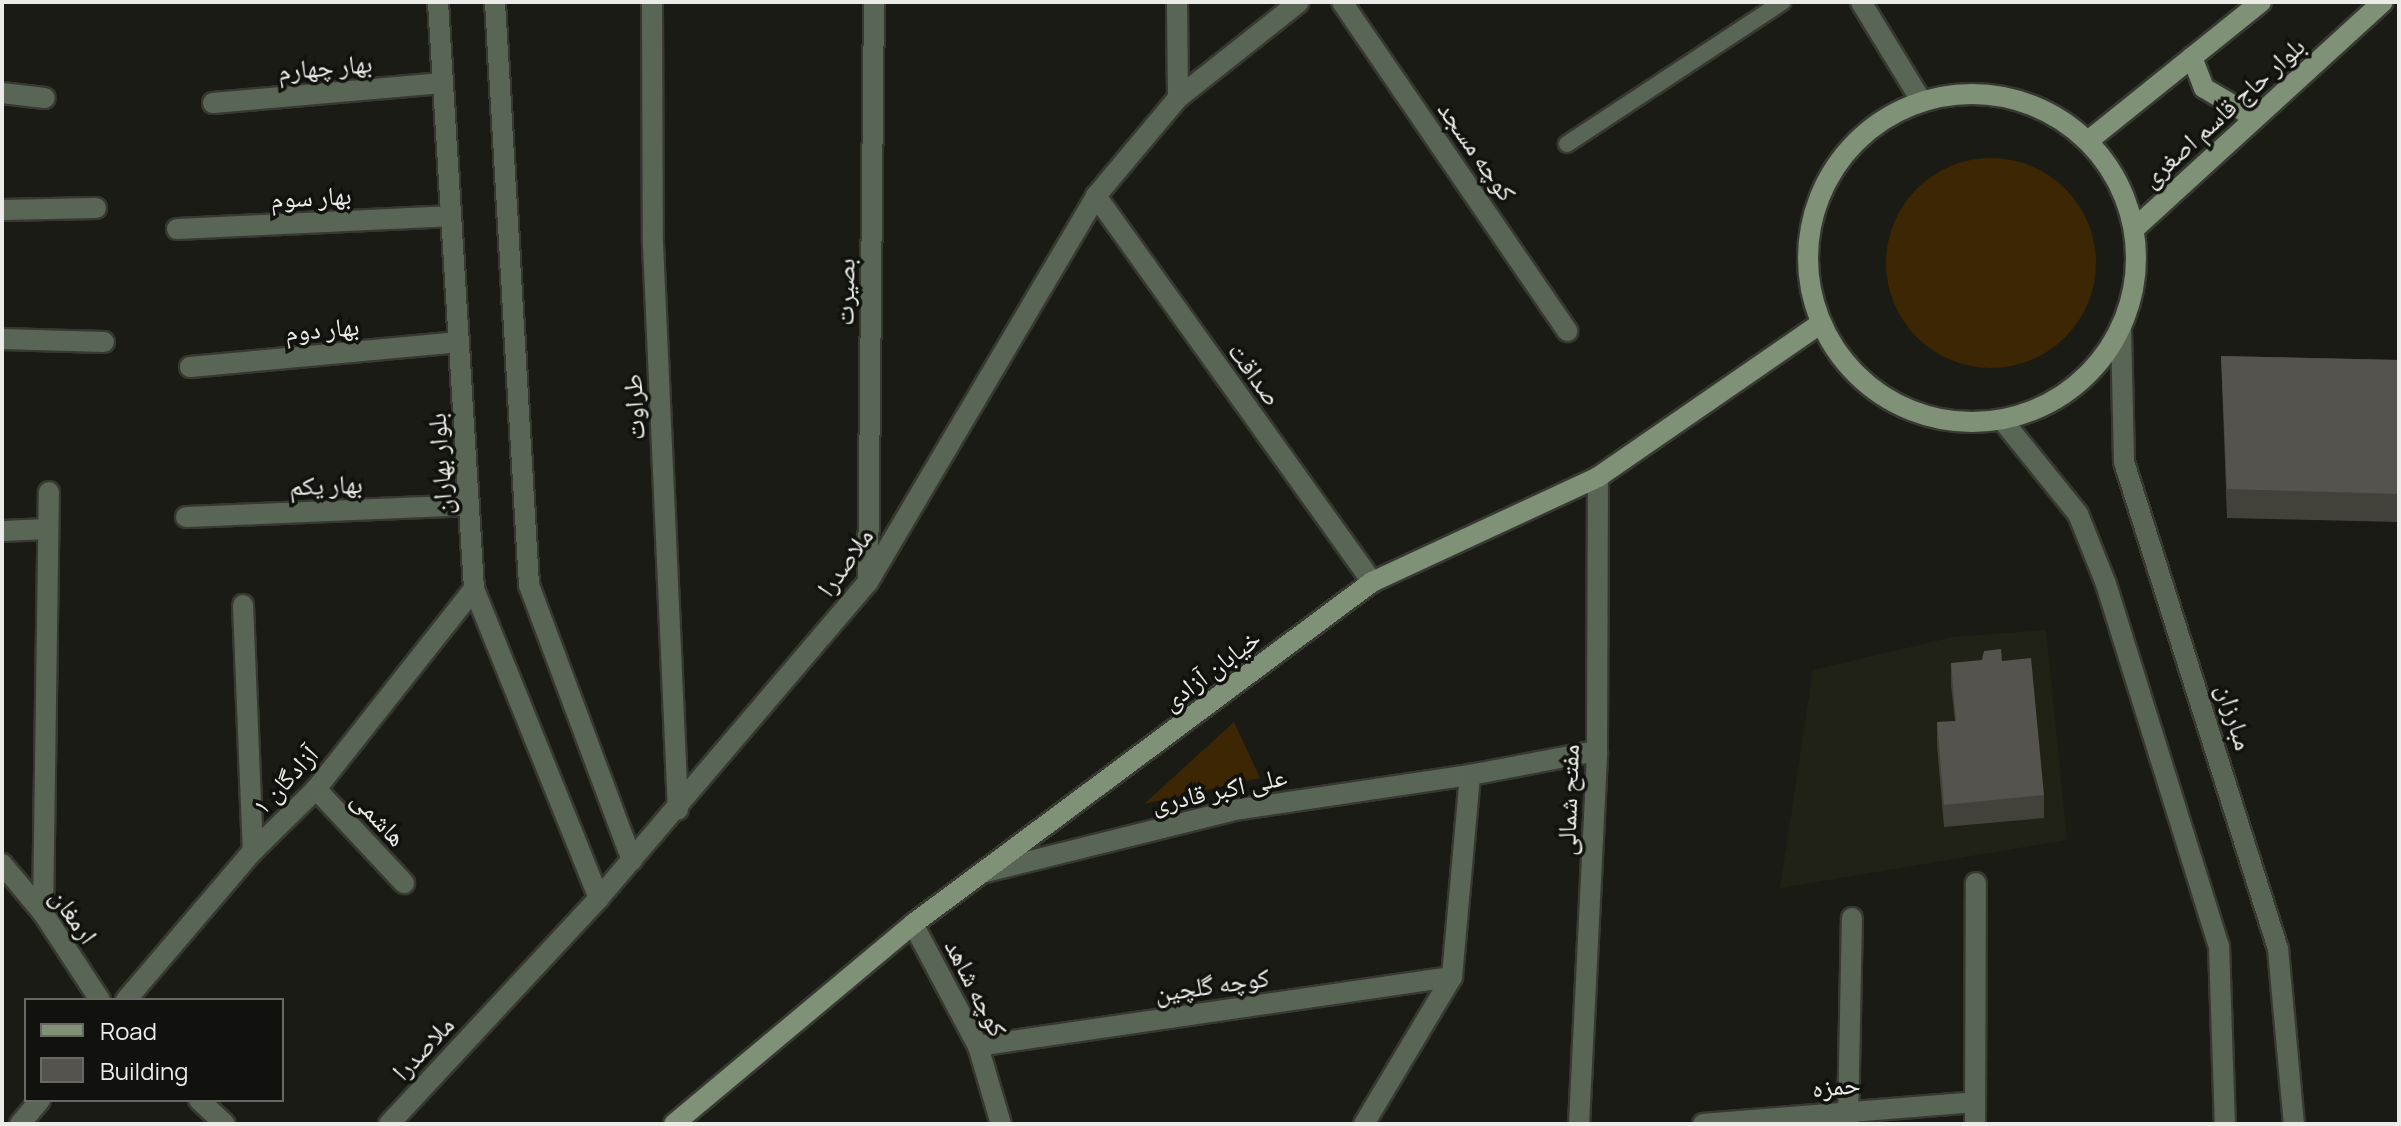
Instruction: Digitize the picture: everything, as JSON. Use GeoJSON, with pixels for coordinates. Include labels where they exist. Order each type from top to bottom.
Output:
{"type":"FeatureCollection","features":[{"type":"Feature","properties":{"kind":"main road","name":"بلوار حاج قاسم اصغری"},"geometry":{"type":"LineString","coordinates":[[2134,229],[2383,2]]}},
{"type":"Feature","properties":{"kind":"main road"},"geometry":{"type":"LineString","coordinates":[[2088,141],[2256,4]]}},
{"type":"Feature","properties":{"kind":"main road"},"geometry":{"type":"LineString","coordinates":[[2192,57],[2204,88],[2255,118]]}},
{"type":"Feature","properties":{"kind":"main road"},"geometry":{"type":"LineString","coordinates":[[2003,96],[2049,112],[2088,141],[2118,181],[2134,229],[2136,280],[2121,329],[2092,372],[2052,403],[2003,421],[1947,422],[1895,404],[1851,370],[1821,323],[1808,260],[1811,221],[1830,173],[1864,133],[1919,97],[2003,96]]}},
{"type":"Feature","properties":{"kind":"main road","name":"خیابان آزادی"},"geometry":{"type":"LineString","coordinates":[[674,1124],[913,924],[1372,582],[1598,477],[1821,323]]}},
{"type":"Feature","properties":{"kind":"street","name":"بلوار بهاران"},"geometry":{"type":"LineString","coordinates":[[438,2],[448,216],[474,589],[599,898]]}},
{"type":"Feature","properties":{"kind":"street"},"geometry":{"type":"LineString","coordinates":[[495,2],[529,585],[632,860]]}},
{"type":"Feature","properties":{"kind":"street","name":"طراوت"},"geometry":{"type":"LineString","coordinates":[[652,2],[653,244],[678,809]]}},
{"type":"Feature","properties":{"kind":"street","name":"بصیرت"},"geometry":{"type":"LineString","coordinates":[[868,582],[874,2]]}},
{"type":"Feature","properties":{"kind":"street"},"geometry":{"type":"LineString","coordinates":[[1177,2],[1178,98]]}},
{"type":"Feature","properties":{"kind":"street","name":"ملاصدرا"},"geometry":{"type":"LineString","coordinates":[[389,1124],[678,809],[868,582],[1096,196],[1178,98],[1299,2]]}},
{"type":"Feature","properties":{"kind":"street","name":"کوچه مسجد"},"geometry":{"type":"LineString","coordinates":[[1342,2],[1567,331]]}},
{"type":"Feature","properties":{"kind":"street"},"geometry":{"type":"LineString","coordinates":[[1861,2],[1919,97]]}},
{"type":"Feature","properties":{"kind":"street","name":"بهار چهارم"},"geometry":{"type":"LineString","coordinates":[[213,103],[442,83]]}},
{"type":"Feature","properties":{"kind":"street"},"geometry":{"type":"LineString","coordinates":[[2,93],[45,98]]}},
{"type":"Feature","properties":{"kind":"street","name":"صداقت"},"geometry":{"type":"LineString","coordinates":[[1096,196],[1372,582]]}},
{"type":"Feature","properties":{"kind":"street"},"geometry":{"type":"LineString","coordinates":[[2,210],[96,208]]}},
{"type":"Feature","properties":{"kind":"street","name":"بهار سوم"},"geometry":{"type":"LineString","coordinates":[[177,229],[448,216]]}},
{"type":"Feature","properties":{"kind":"street","name":"مبارزان"},"geometry":{"type":"LineString","coordinates":[[2121,329],[2124,462],[2278,949],[2294,1124]]}},
{"type":"Feature","properties":{"kind":"street"},"geometry":{"type":"LineString","coordinates":[[2,339],[104,342]]}},
{"type":"Feature","properties":{"kind":"street","name":"بهار دوم"},"geometry":{"type":"LineString","coordinates":[[190,367],[457,342]]}},
{"type":"Feature","properties":{"kind":"street"},"geometry":{"type":"LineString","coordinates":[[2003,421],[2078,514],[2106,584],[2219,946],[2225,1124]]}},
{"type":"Feature","properties":{"kind":"street","name":"مفتح شمالی"},"geometry":{"type":"LineString","coordinates":[[1579,1124],[1597,751],[1598,477]]}},
{"type":"Feature","properties":{"kind":"street"},"geometry":{"type":"LineString","coordinates":[[43,913],[49,492]]}},
{"type":"Feature","properties":{"kind":"street","name":"بهار یکم"},"geometry":{"type":"LineString","coordinates":[[186,517],[468,505]]}},
{"type":"Feature","properties":{"kind":"street"},"geometry":{"type":"LineString","coordinates":[[2,531],[48,529]]}},
{"type":"Feature","properties":{"kind":"street","name":"آزادگان ۱"},"geometry":{"type":"LineString","coordinates":[[128,998],[253,851],[316,789],[474,589]]}},
{"type":"Feature","properties":{"kind":"street"},"geometry":{"type":"LineString","coordinates":[[243,605],[253,851]]}},
{"type":"Feature","properties":{"kind":"street","name":"علی اکبر قادری"},"geometry":{"type":"LineString","coordinates":[[982,873],[1235,810],[1470,775],[1597,751]]}},
{"type":"Feature","properties":{"kind":"street"},"geometry":{"type":"LineString","coordinates":[[1364,1124],[1452,977],[1470,775]]}},
{"type":"Feature","properties":{"kind":"street","name":"هاشمی"},"geometry":{"type":"LineString","coordinates":[[316,789],[404,883]]}},
{"type":"Feature","properties":{"kind":"street","name":"ارمغان"},"geometry":{"type":"LineString","coordinates":[[2,864],[43,913],[99,998]]}},
{"type":"Feature","properties":{"kind":"street"},"geometry":{"type":"LineString","coordinates":[[1975,1124],[1976,883]]}},
{"type":"Feature","properties":{"kind":"street"},"geometry":{"type":"LineString","coordinates":[[1848,1118],[1852,918]]}},
{"type":"Feature","properties":{"kind":"street","name":"کوچه شاهد"},"geometry":{"type":"LineString","coordinates":[[913,924],[978,1046],[1001,1124]]}},
{"type":"Feature","properties":{"kind":"street","name":"کوچه گلچین"},"geometry":{"type":"LineString","coordinates":[[978,1046],[1452,977]]}},
{"type":"Feature","properties":{"kind":"street"},"geometry":{"type":"LineString","coordinates":[[20,1124],[38,1102]]}},
{"type":"Feature","properties":{"kind":"street"},"geometry":{"type":"LineString","coordinates":[[201,1102],[225,1124]]}},
{"type":"Feature","properties":{"kind":"street","name":"حمزه"},"geometry":{"type":"LineString","coordinates":[[1703,1124],[1848,1118],[1974,1102]]}},
{"type":"Feature","properties":{"kind":"lane"},"geometry":{"type":"LineString","coordinates":[[1567,144],[1782,2]]}},
{"type":"Feature","properties":{"kind":"shaded area"},"geometry":{"type":"Polygon","coordinates":[[[1991,158],[2031,166],[2065,189],[2088,223],[2096,263],[2088,303],[2065,337],[2031,360],[1991,368],[1951,360],[1917,337],[1894,303],[1886,263],[1894,223],[1917,189],[1951,166],[1991,158]]]}},
{"type":"Feature","properties":{"kind":"shaded area"},"geometry":{"type":"Polygon","coordinates":[[[2046,630],[2067,840],[1780,888],[1813,670],[1953,637],[2046,630]]]}},
{"type":"Feature","properties":{"kind":"shaded area"},"geometry":{"type":"Polygon","coordinates":[[[1234,722],[1260,778],[1144,804],[1234,722]]]}},
{"type":"Feature","properties":{"kind":"building"},"geometry":{"type":"Polygon","coordinates":[[[2221,356],[2399,360],[2399,494],[2227,489],[2221,356]]]}},
{"type":"Feature","properties":{"kind":"building"},"geometry":{"type":"Polygon","coordinates":[[[2001,649],[2002,661],[2031,658],[2044,795],[1944,805],[1937,722],[1956,721],[1951,663],[1982,660],[1984,651],[2001,649]]]}}]}
